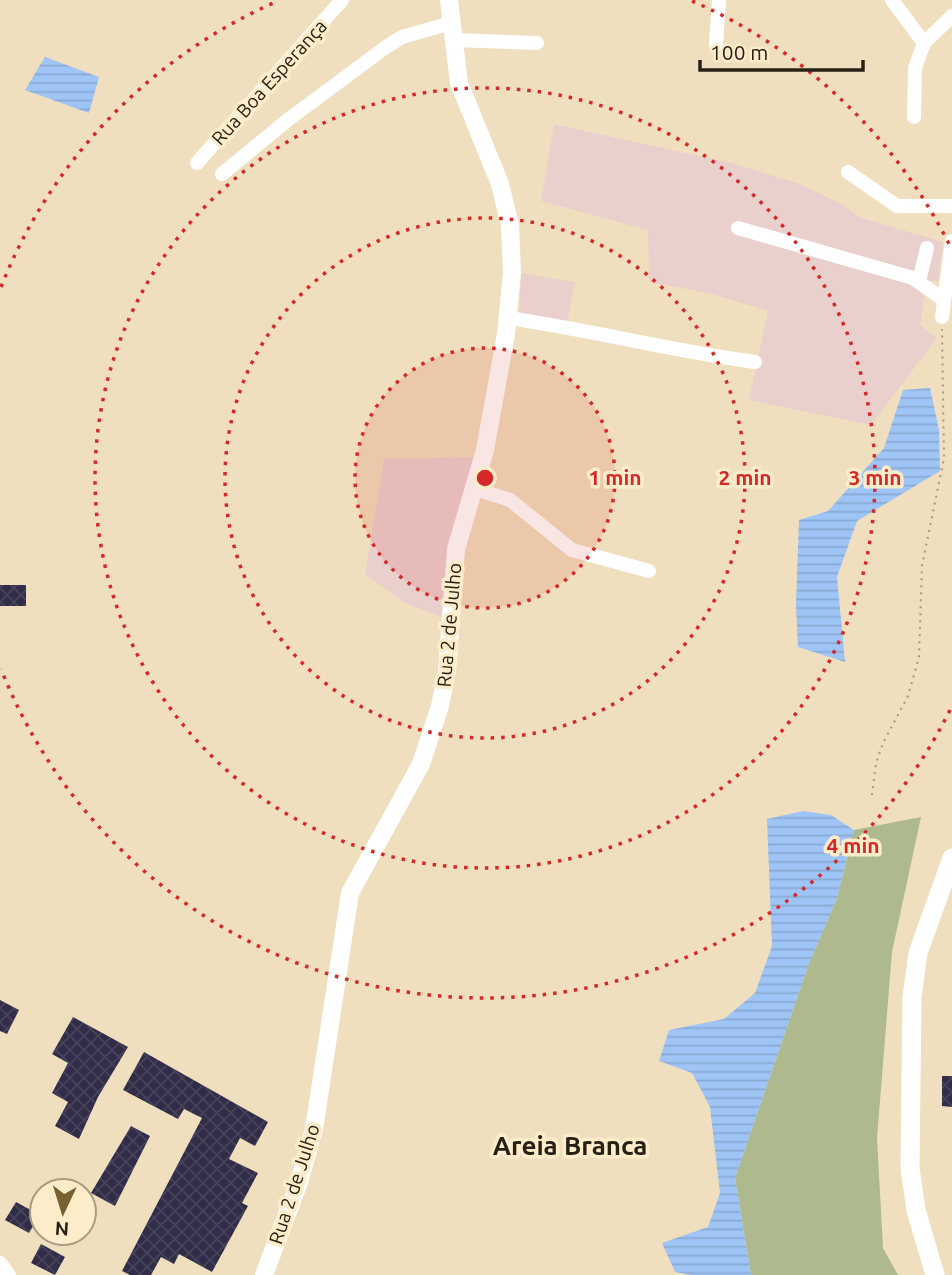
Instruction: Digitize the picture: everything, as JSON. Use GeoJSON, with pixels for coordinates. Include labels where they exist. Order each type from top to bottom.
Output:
{"type":"FeatureCollection","features":[{"type":"Feature","properties":{"kind":"highway"},"geometry":{"type":"LineString","coordinates":[[935,1275],[916,1210],[911,1168],[912,997],[918,953],[952,858]]}},
{"type":"Feature","properties":{"kind":"main road","name":"Rua 2 de Julho"},"geometry":{"type":"LineString","coordinates":[[264,1275],[298,1185],[314,1129],[350,893],[421,764],[440,706],[447,671],[456,549],[491,424],[508,318],[512,246],[506,204],[464,102],[449,0]]}},
{"type":"Feature","properties":{"kind":"street","name":"Rua Boa Esperança"},"geometry":{"type":"LineString","coordinates":[[197,163],[342,0]]}},
{"type":"Feature","properties":{"kind":"street"},"geometry":{"type":"LineString","coordinates":[[716,45],[719,0]]}},
{"type":"Feature","properties":{"kind":"street"},"geometry":{"type":"LineString","coordinates":[[892,0],[925,43]]}},
{"type":"Feature","properties":{"kind":"street"},"geometry":{"type":"LineString","coordinates":[[914,117],[915,68],[925,43],[952,16]]}},
{"type":"Feature","properties":{"kind":"street"},"geometry":{"type":"LineString","coordinates":[[222,174],[289,119],[402,37],[452,32],[537,43]]}},
{"type":"Feature","properties":{"kind":"street"},"geometry":{"type":"LineString","coordinates":[[848,172],[897,206],[952,206]]}},
{"type":"Feature","properties":{"kind":"street"},"geometry":{"type":"LineString","coordinates":[[737,228],[919,281],[944,300]]}},
{"type":"Feature","properties":{"kind":"street"},"geometry":{"type":"LineString","coordinates":[[942,317],[952,241]]}},
{"type":"Feature","properties":{"kind":"street"},"geometry":{"type":"LineString","coordinates":[[919,281],[927,248]]}},
{"type":"Feature","properties":{"kind":"street"},"geometry":{"type":"LineString","coordinates":[[508,318],[589,330],[664,348],[755,362]]}},
{"type":"Feature","properties":{"kind":"street"},"geometry":{"type":"LineString","coordinates":[[473,488],[510,500],[572,550],[649,571]]}},
{"type":"Feature","properties":{"kind":"street"},"geometry":{"type":"LineString","coordinates":[[0,1263],[9,1275]]}},
{"type":"Feature","properties":{"kind":"path"},"geometry":{"type":"LineString","coordinates":[[872,795],[883,743],[908,696],[919,657],[922,566],[944,458],[940,371],[942,317]]}},
{"type":"Feature","properties":{"kind":"shaded area"},"geometry":{"type":"Polygon","coordinates":[[[554,124],[731,163],[800,184],[844,205],[859,217],[943,242],[938,281],[927,281],[920,325],[937,338],[871,425],[749,400],[768,311],[708,293],[649,282],[648,230],[541,201],[554,124]]]}},
{"type":"Feature","properties":{"kind":"shaded area"},"geometry":{"type":"Polygon","coordinates":[[[521,273],[575,282],[567,323],[519,316],[521,273]]]}},
{"type":"Feature","properties":{"kind":"shaded area"},"geometry":{"type":"Polygon","coordinates":[[[477,457],[445,618],[405,603],[365,574],[384,459],[477,457]]]}},
{"type":"Feature","properties":{"kind":"green space"},"geometry":{"type":"Polygon","coordinates":[[[921,817],[892,952],[877,1138],[883,1248],[898,1275],[751,1275],[735,1178],[808,966],[837,898],[854,830],[921,817]]]}},
{"type":"Feature","properties":{"kind":"water"},"geometry":{"type":"Polygon","coordinates":[[[45,57],[99,77],[89,113],[25,90],[45,57]]]}},
{"type":"Feature","properties":{"kind":"water"},"geometry":{"type":"Polygon","coordinates":[[[930,388],[939,430],[940,471],[857,521],[837,577],[845,662],[798,647],[796,605],[799,520],[828,511],[884,448],[903,390],[930,388]]]}},
{"type":"Feature","properties":{"kind":"water"},"geometry":{"type":"Polygon","coordinates":[[[803,811],[831,815],[854,830],[837,898],[808,966],[735,1178],[751,1275],[691,1275],[675,1272],[662,1243],[708,1227],[720,1193],[710,1107],[692,1073],[659,1061],[669,1030],[724,1019],[755,993],[772,946],[767,819],[803,811]]]}},
{"type":"Feature","properties":{"kind":"building"},"geometry":{"type":"Polygon","coordinates":[[[0,585],[26,585],[26,606],[0,606],[0,585]]]}},
{"type":"Feature","properties":{"kind":"building"},"geometry":{"type":"Polygon","coordinates":[[[0,1000],[19,1010],[7,1034],[0,1031],[0,1000]]]}},
{"type":"Feature","properties":{"kind":"building"},"geometry":{"type":"Polygon","coordinates":[[[73,1017],[128,1047],[98,1097],[79,1139],[55,1126],[68,1102],[52,1093],[68,1063],[52,1054],[73,1017]]]}},
{"type":"Feature","properties":{"kind":"building"},"geometry":{"type":"Polygon","coordinates":[[[144,1052],[268,1122],[255,1146],[240,1138],[229,1159],[258,1173],[242,1203],[248,1206],[212,1272],[179,1254],[174,1264],[161,1257],[151,1275],[130,1275],[122,1271],[202,1118],[184,1109],[178,1119],[123,1090],[144,1052]]]}},
{"type":"Feature","properties":{"kind":"building"},"geometry":{"type":"Polygon","coordinates":[[[942,1076],[952,1076],[952,1107],[942,1106],[942,1076]]]}},
{"type":"Feature","properties":{"kind":"building"},"geometry":{"type":"Polygon","coordinates":[[[131,1126],[150,1136],[115,1206],[98,1197],[98,1181],[131,1126]]]}},
{"type":"Feature","properties":{"kind":"building"},"geometry":{"type":"Polygon","coordinates":[[[16,1202],[28,1208],[28,1232],[5,1220],[16,1202]]]}},
{"type":"Feature","properties":{"kind":"building"},"geometry":{"type":"Polygon","coordinates":[[[39,1247],[47,1247],[65,1257],[55,1275],[31,1263],[39,1247]]]}},
{"type":"Feature","properties":{"kind":"district","name":"Areia Branca"},"geometry":{"type":"Point","coordinates":[570,1146]}}]}
